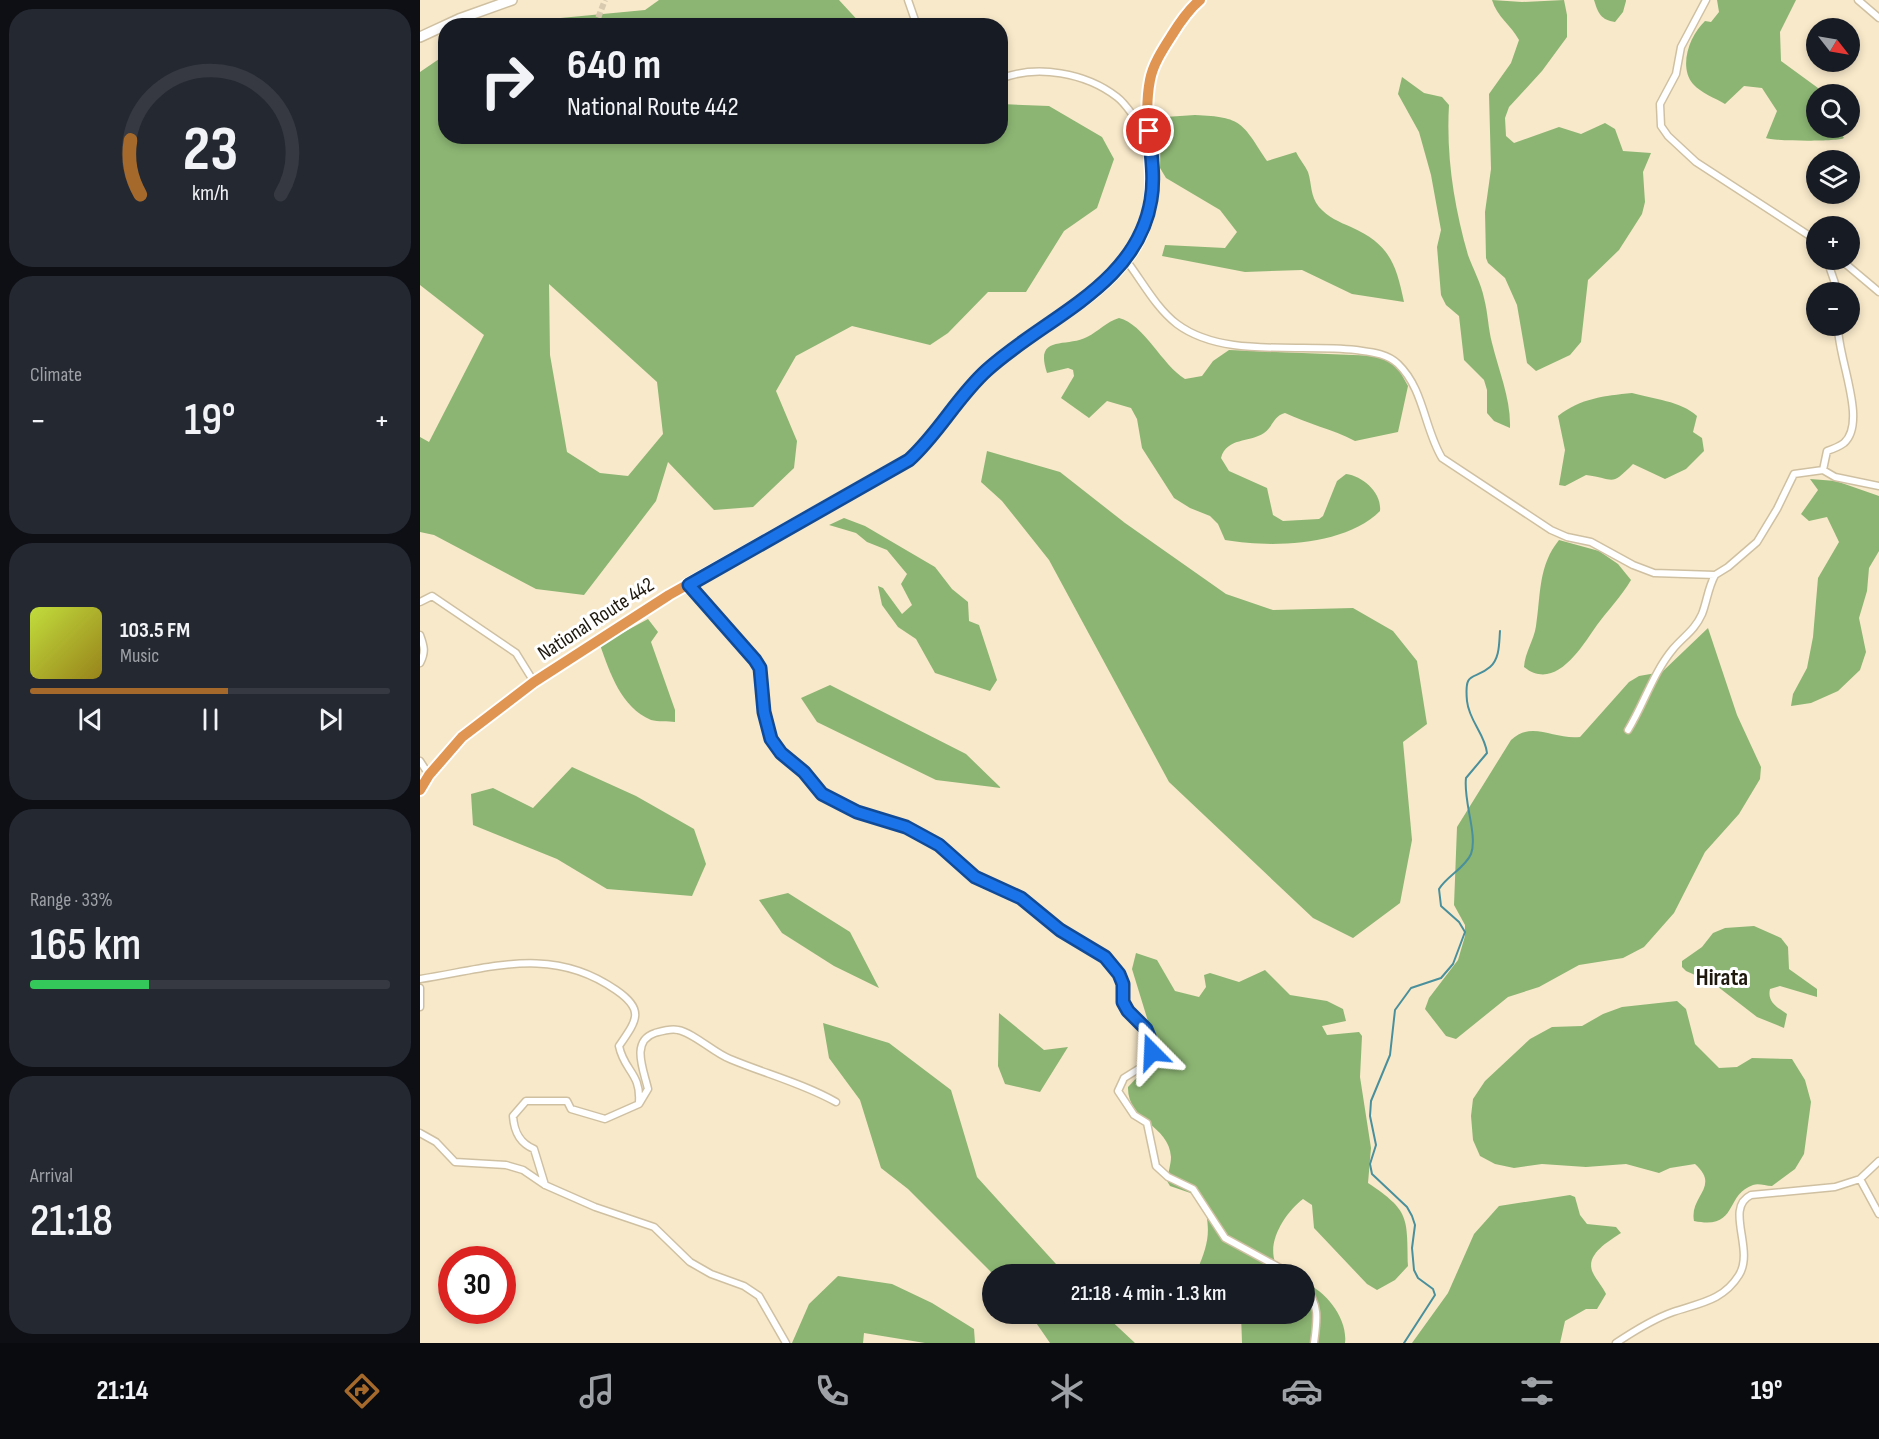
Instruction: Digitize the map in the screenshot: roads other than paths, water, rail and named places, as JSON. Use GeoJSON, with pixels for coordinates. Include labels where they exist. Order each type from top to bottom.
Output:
{"type":"FeatureCollection","features":[{"type":"Feature","properties":{"kind":"highway","name":"National Route 442"},"geometry":{"type":"LineString","coordinates":[[420,789],[462,737],[534,682],[689,585],[909,460],[924,447],[967,390],[985,371],[1092,292],[1126,260],[1142,234],[1152,198],[1148,96],[1156,62],[1182,19],[1200,0]]}},
{"type":"Feature","properties":{"kind":"main road"},"geometry":{"type":"LineString","coordinates":[[462,18],[513,0]]}},
{"type":"Feature","properties":{"kind":"main road"},"geometry":{"type":"LineString","coordinates":[[420,37],[438,29]]}},
{"type":"Feature","properties":{"kind":"street"},"geometry":{"type":"LineString","coordinates":[[908,0],[914,18]]}},
{"type":"Feature","properties":{"kind":"street"},"geometry":{"type":"LineString","coordinates":[[1706,0],[1682,47],[1676,74],[1660,104],[1661,126],[1668,136],[1696,162],[1806,234]]}},
{"type":"Feature","properties":{"kind":"street"},"geometry":{"type":"LineString","coordinates":[[1858,0],[1879,18]]}},
{"type":"Feature","properties":{"kind":"street"},"geometry":{"type":"LineString","coordinates":[[1008,76],[1047,70],[1077,77],[1117,96],[1136,121],[1149,131]]}},
{"type":"Feature","properties":{"kind":"street"},"geometry":{"type":"LineString","coordinates":[[1126,260],[1163,312],[1197,336],[1218,344],[1268,348],[1333,347],[1375,352],[1392,358],[1415,386],[1433,443],[1442,458],[1551,530],[1597,544],[1633,565],[1654,573],[1715,575],[1728,567],[1757,542],[1794,474],[1823,470],[1835,477],[1879,486]]}},
{"type":"Feature","properties":{"kind":"street"},"geometry":{"type":"LineString","coordinates":[[1853,270],[1879,292]]}},
{"type":"Feature","properties":{"kind":"street"},"geometry":{"type":"LineString","coordinates":[[1823,470],[1827,451],[1844,442],[1852,431],[1854,422],[1853,400],[1837,336]]}},
{"type":"Feature","properties":{"kind":"street"},"geometry":{"type":"LineString","coordinates":[[1628,730],[1643,705],[1653,679],[1673,648],[1694,627],[1715,575]]}},
{"type":"Feature","properties":{"kind":"street"},"geometry":{"type":"LineString","coordinates":[[689,585],[755,660],[760,668],[764,712],[771,739],[781,753],[804,772],[822,794],[857,812],[906,827],[939,845],[975,877],[1021,898],[1060,930],[1105,957],[1119,974],[1123,984],[1123,1002],[1128,1011],[1146,1029],[1152,1044],[1148,1063],[1125,1078],[1118,1092],[1134,1115],[1147,1123],[1151,1152],[1156,1166],[1168,1178],[1192,1189],[1225,1238],[1273,1264]]}},
{"type":"Feature","properties":{"kind":"street"},"geometry":{"type":"LineString","coordinates":[[420,602],[432,596],[462,615],[516,653],[534,682]]}},
{"type":"Feature","properties":{"kind":"street"},"geometry":{"type":"LineString","coordinates":[[420,635],[424,656],[420,663]]}},
{"type":"Feature","properties":{"kind":"street"},"geometry":{"type":"LineString","coordinates":[[420,761],[429,775]]}},
{"type":"Feature","properties":{"kind":"street"},"geometry":{"type":"LineString","coordinates":[[420,979],[523,962],[560,965],[603,981],[631,1001],[636,1012],[632,1028],[619,1046],[621,1057],[640,1085],[639,1104]]}},
{"type":"Feature","properties":{"kind":"street"},"geometry":{"type":"LineString","coordinates":[[420,988],[420,1007]]}},
{"type":"Feature","properties":{"kind":"street"},"geometry":{"type":"LineString","coordinates":[[545,1185],[534,1149],[525,1145],[514,1130],[513,1116],[526,1101],[567,1101],[571,1109],[605,1119],[639,1104],[648,1089],[639,1052],[642,1044],[650,1035],[679,1030],[729,1059],[812,1089],[836,1102]]}},
{"type":"Feature","properties":{"kind":"street"},"geometry":{"type":"LineString","coordinates":[[420,1133],[436,1142],[455,1162],[506,1165],[523,1170],[545,1185],[595,1207],[654,1227],[690,1262],[711,1274],[744,1286],[764,1303],[786,1343]]}},
{"type":"Feature","properties":{"kind":"street"},"geometry":{"type":"LineString","coordinates":[[1616,1343],[1635,1330],[1671,1312],[1714,1300],[1726,1292],[1745,1263],[1746,1250],[1739,1208],[1744,1198],[1750,1195],[1818,1191],[1860,1179],[1879,1161]]}},
{"type":"Feature","properties":{"kind":"street"},"geometry":{"type":"LineString","coordinates":[[1860,1179],[1879,1214]]}},
{"type":"Feature","properties":{"kind":"street"},"geometry":{"type":"LineString","coordinates":[[1314,1343],[1318,1316],[1315,1302]]}},
{"type":"Feature","properties":{"kind":"waterway"},"geometry":{"type":"LineString","coordinates":[[1404,1343],[1435,1295],[1433,1289],[1418,1278],[1414,1270],[1412,1248],[1415,1225],[1412,1216],[1407,1207],[1372,1174],[1370,1164],[1376,1145],[1370,1116],[1371,1101],[1390,1055],[1395,1010],[1411,988],[1441,978],[1453,964],[1465,932],[1459,922],[1441,906],[1439,889],[1465,864],[1473,846],[1466,797],[1466,778],[1487,753],[1486,746],[1468,708],[1466,691],[1471,677],[1490,667],[1496,659],[1500,631]]}},
{"type":"Feature","properties":{"kind":"tunnel"},"geometry":{"type":"LineString","coordinates":[[598,18],[605,0]]}},
{"type":"Feature","properties":{"kind":"district","name":"Hirata"},"geometry":{"type":"Point","coordinates":[1722,977]}}]}
